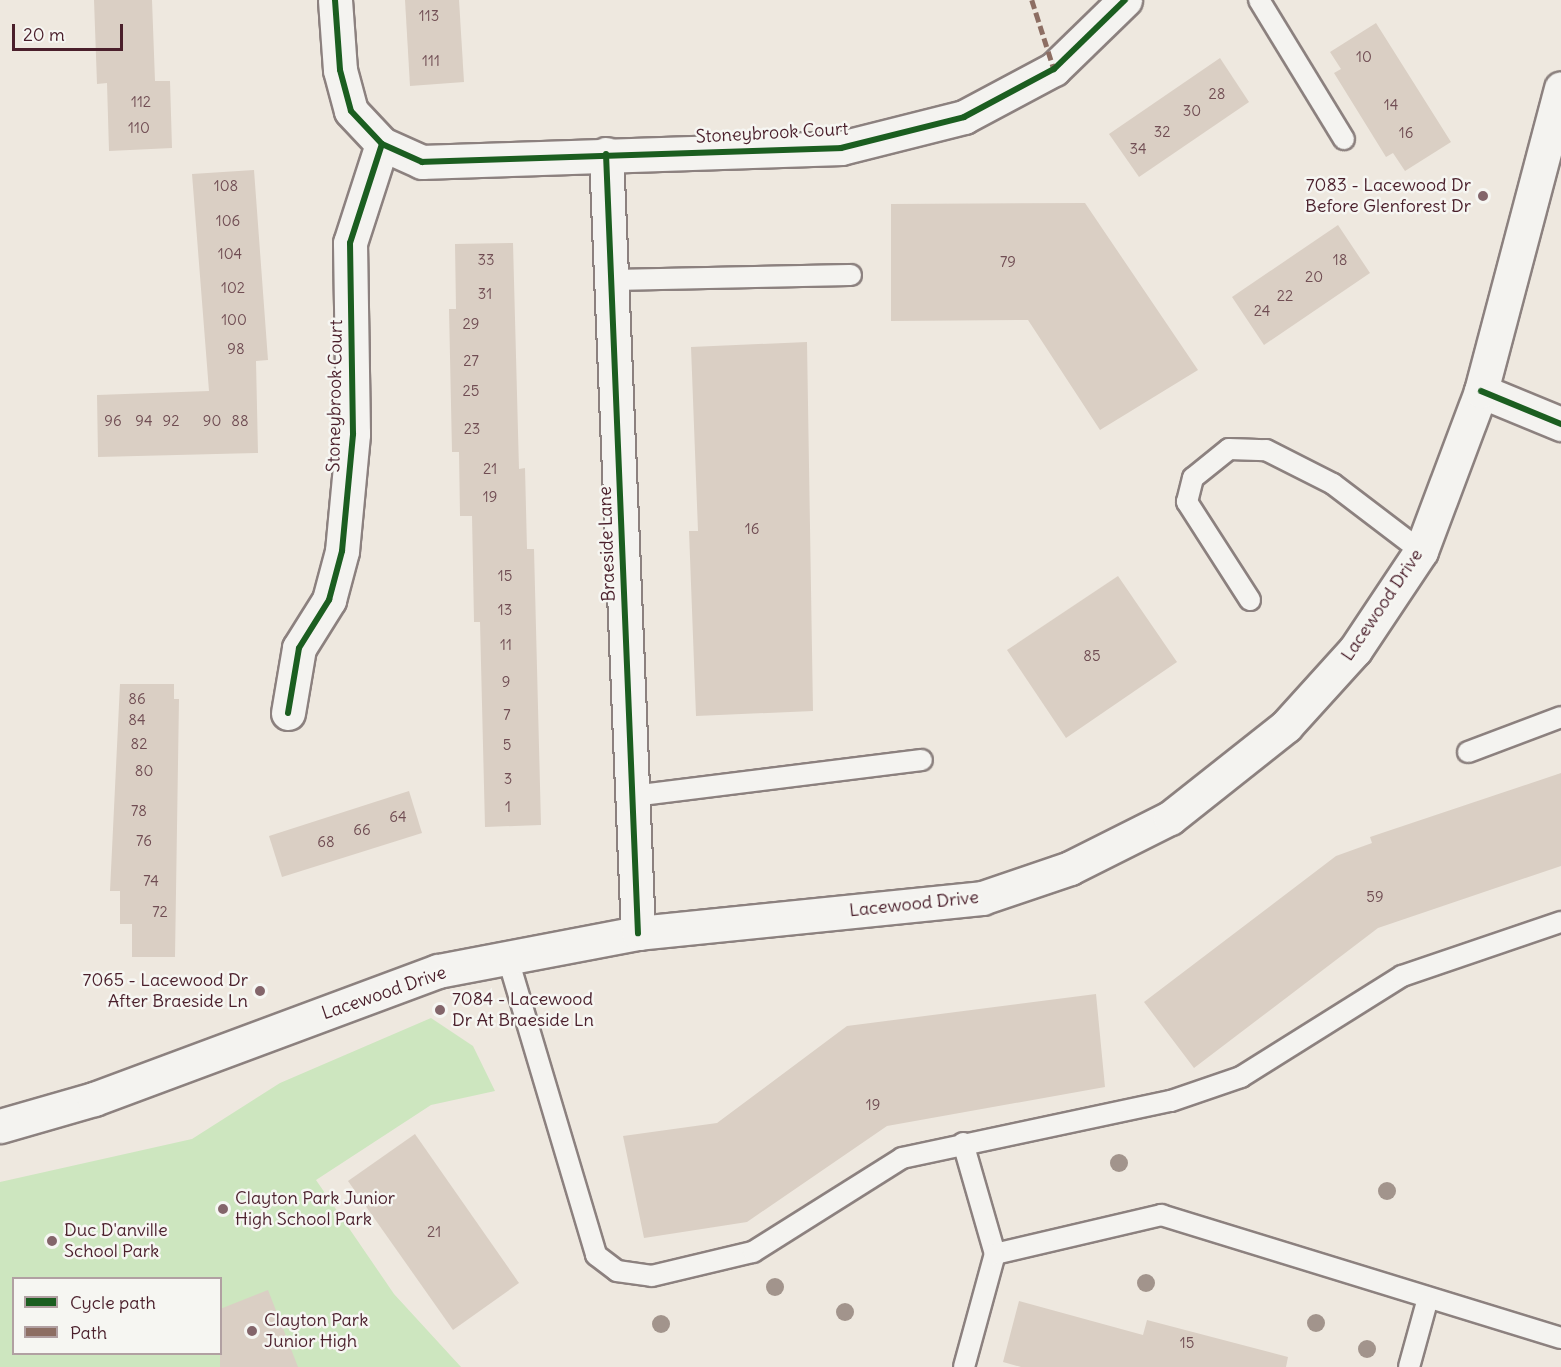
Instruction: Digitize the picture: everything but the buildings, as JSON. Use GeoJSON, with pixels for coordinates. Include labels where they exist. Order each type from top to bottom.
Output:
{"type":"FeatureCollection","features":[{"type":"Feature","properties":{"kind":"street","name":"Stoneybrook Court"},"geometry":{"type":"LineString","coordinates":[[335,0],[340,70],[351,111],[382,144],[422,162],[606,154],[841,148],[964,117],[1054,69],[1125,0]]}},
{"type":"Feature","properties":{"kind":"street","name":"Lacewood Drive"},"geometry":{"type":"LineString","coordinates":[[0,1126],[94,1099],[438,972],[638,933],[982,898],[1070,868],[1170,818],[1286,726],[1355,650],[1421,551],[1481,391],[1561,88]]}},
{"type":"Feature","properties":{"kind":"street","name":"Stoneybrook Court"},"geometry":{"type":"LineString","coordinates":[[288,713],[299,648],[329,600],[342,551],[352,434],[350,243],[382,144]]}},
{"type":"Feature","properties":{"kind":"street","name":"Braeside Lane"},"geometry":{"type":"LineString","coordinates":[[606,154],[638,933]]}},
{"type":"Feature","properties":{"kind":"street"},"geometry":{"type":"LineString","coordinates":[[1481,391],[1561,424]]}},
{"type":"Feature","properties":{"kind":"lane"},"geometry":{"type":"LineString","coordinates":[[1259,0],[1344,139]]}},
{"type":"Feature","properties":{"kind":"lane"},"geometry":{"type":"LineString","coordinates":[[612,280],[851,275]]}},
{"type":"Feature","properties":{"kind":"lane"},"geometry":{"type":"LineString","coordinates":[[1250,600],[1187,502],[1193,478],[1229,449],[1266,450],[1333,484],[1421,551]]}},
{"type":"Feature","properties":{"kind":"lane"},"geometry":{"type":"LineString","coordinates":[[1468,752],[1561,717]]}},
{"type":"Feature","properties":{"kind":"lane"},"geometry":{"type":"LineString","coordinates":[[633,796],[922,760]]}},
{"type":"Feature","properties":{"kind":"lane"},"geometry":{"type":"LineString","coordinates":[[508,959],[596,1255],[617,1271],[652,1276],[753,1251],[902,1158],[963,1143],[1171,1101],[1241,1077],[1402,976],[1561,922]]}},
{"type":"Feature","properties":{"kind":"lane"},"geometry":{"type":"LineString","coordinates":[[963,1143],[995,1254],[964,1367]]}},
{"type":"Feature","properties":{"kind":"lane"},"geometry":{"type":"LineString","coordinates":[[995,1254],[1161,1215],[1561,1338]]}},
{"type":"Feature","properties":{"kind":"lane"},"geometry":{"type":"LineString","coordinates":[[1409,1367],[1428,1298]]}},
{"type":"Feature","properties":{"kind":"green space"},"geometry":{"type":"Polygon","coordinates":[[[431,1018],[473,1046],[495,1091],[431,1105],[316,1180],[394,1294],[461,1367],[0,1367],[0,1182],[192,1139],[280,1083],[431,1018]]]}},
{"type":"Feature","properties":{"kind":"marked path"},"geometry":{"type":"LineString","coordinates":[[1032,0],[1054,69]]}},
{"type":"Feature","properties":{"kind":"cycle path"},"geometry":{"type":"LineString","coordinates":[[335,0],[340,70],[351,111],[382,144],[422,162],[841,148],[964,117],[1054,69],[1125,0]]}},
{"type":"Feature","properties":{"kind":"cycle path"},"geometry":{"type":"LineString","coordinates":[[288,713],[299,648],[329,600],[342,551],[353,434],[350,243],[382,144]]}},
{"type":"Feature","properties":{"kind":"cycle path"},"geometry":{"type":"LineString","coordinates":[[606,154],[638,933]]}},
{"type":"Feature","properties":{"kind":"cycle path"},"geometry":{"type":"LineString","coordinates":[[1481,391],[1561,424]]}},
{"type":"Feature","properties":{"kind":"place","name":"7083 - Lacewood Dr Before Glenforest Dr"},"geometry":{"type":"Point","coordinates":[1483,196]}},
{"type":"Feature","properties":{"kind":"place","name":"7065 - Lacewood Dr After Braeside Ln"},"geometry":{"type":"Point","coordinates":[260,991]}},
{"type":"Feature","properties":{"kind":"place","name":"7084 - Lacewood Dr At Braeside Ln"},"geometry":{"type":"Point","coordinates":[440,1010]}},
{"type":"Feature","properties":{"kind":"place","name":"Clayton Park Junior High School Park"},"geometry":{"type":"Point","coordinates":[223,1209]}},
{"type":"Feature","properties":{"kind":"place","name":"Duc D'anville School Park"},"geometry":{"type":"Point","coordinates":[52,1241]}},
{"type":"Feature","properties":{"kind":"place","name":"Clayton Park Junior High"},"geometry":{"type":"Point","coordinates":[252,1331]}}]}
